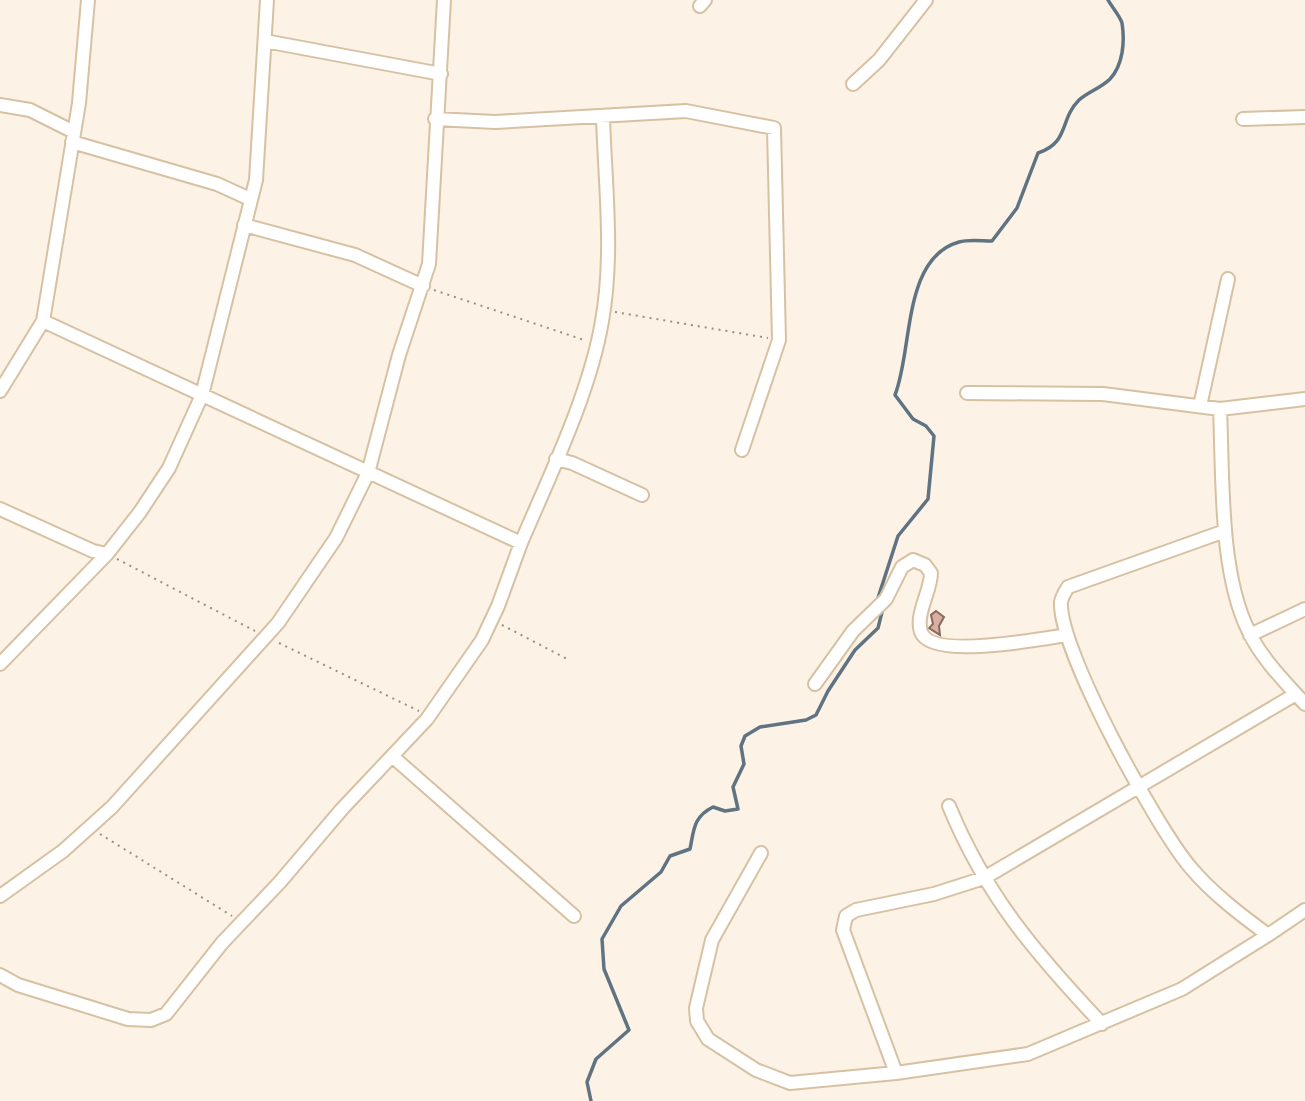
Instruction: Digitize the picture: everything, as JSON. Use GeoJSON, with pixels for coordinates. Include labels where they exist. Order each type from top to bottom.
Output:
{"type":"FeatureCollection","features":[{"type":"Feature","properties":{"kind":"street"},"geometry":{"type":"LineString","coordinates":[[0,391],[43,321],[73,137],[88,0]]}},
{"type":"Feature","properties":{"kind":"street"},"geometry":{"type":"LineString","coordinates":[[0,664],[107,554],[169,468],[202,395],[259,155],[267,0]]}},
{"type":"Feature","properties":{"kind":"street"},"geometry":{"type":"LineString","coordinates":[[0,895],[90,828],[278,623],[336,538],[369,472],[399,355],[423,286],[432,239],[435,119],[441,74],[444,0]]}},
{"type":"Feature","properties":{"kind":"street"},"geometry":{"type":"LineString","coordinates":[[853,85],[879,60],[926,0]]}},
{"type":"Feature","properties":{"kind":"street"},"geometry":{"type":"LineString","coordinates":[[265,41],[441,74]]}},
{"type":"Feature","properties":{"kind":"street"},"geometry":{"type":"LineString","coordinates":[[0,105],[30,110],[73,137],[218,184],[250,199]]}},
{"type":"Feature","properties":{"kind":"street"},"geometry":{"type":"LineString","coordinates":[[435,119],[459,122],[687,111],[774,128],[779,340],[742,450]]}},
{"type":"Feature","properties":{"kind":"street"},"geometry":{"type":"LineString","coordinates":[[0,975],[18,985],[90,1009],[128,1018],[151,1020],[166,1014],[193,977],[427,719],[482,640],[492,620],[521,542],[574,416],[596,344],[607,274],[603,117]]}},
{"type":"Feature","properties":{"kind":"street"},"geometry":{"type":"LineString","coordinates":[[1243,119],[1305,117]]}},
{"type":"Feature","properties":{"kind":"street"},"geometry":{"type":"LineString","coordinates":[[244,225],[355,255],[423,286]]}},
{"type":"Feature","properties":{"kind":"street"},"geometry":{"type":"LineString","coordinates":[[1200,406],[1228,279]]}},
{"type":"Feature","properties":{"kind":"street"},"geometry":{"type":"LineString","coordinates":[[43,321],[521,542]]}},
{"type":"Feature","properties":{"kind":"street"},"geometry":{"type":"LineString","coordinates":[[967,393],[1103,394],[1220,409],[1305,399]]}},
{"type":"Feature","properties":{"kind":"street"},"geometry":{"type":"LineString","coordinates":[[1220,409],[1225,531],[1240,611],[1250,635],[1305,704]]}},
{"type":"Feature","properties":{"kind":"street"},"geometry":{"type":"LineString","coordinates":[[556,459],[572,463],[642,495]]}},
{"type":"Feature","properties":{"kind":"street"},"geometry":{"type":"LineString","coordinates":[[0,509],[93,551],[107,554]]}},
{"type":"Feature","properties":{"kind":"street"},"geometry":{"type":"LineString","coordinates":[[1225,531],[1068,587],[1061,603],[1067,635],[1089,691],[1140,786],[1190,867],[1212,890],[1268,935]]}},
{"type":"Feature","properties":{"kind":"street"},"geometry":{"type":"LineString","coordinates":[[815,684],[853,631],[886,599],[902,567],[913,560],[925,565],[931,573],[920,624],[926,640],[934,645],[988,645],[1067,635]]}},
{"type":"Feature","properties":{"kind":"street"},"geometry":{"type":"LineString","coordinates":[[1250,635],[1305,608]]}},
{"type":"Feature","properties":{"kind":"street"},"geometry":{"type":"LineString","coordinates":[[896,1073],[843,923],[846,916],[856,910],[934,894],[984,878],[1296,694]]}},
{"type":"Feature","properties":{"kind":"street"},"geometry":{"type":"LineString","coordinates":[[392,756],[574,916]]}},
{"type":"Feature","properties":{"kind":"street"},"geometry":{"type":"LineString","coordinates":[[949,806],[984,878],[1024,939],[1102,1024]]}},
{"type":"Feature","properties":{"kind":"street"},"geometry":{"type":"LineString","coordinates":[[761,853],[712,940],[696,1008],[700,1030],[756,1070],[790,1083],[896,1073],[1028,1054],[1182,989],[1305,910]]}},
{"type":"Feature","properties":{"kind":"path"},"geometry":{"type":"LineString","coordinates":[[423,286],[596,344]]}},
{"type":"Feature","properties":{"kind":"path"},"geometry":{"type":"LineString","coordinates":[[603,310],[779,340]]}},
{"type":"Feature","properties":{"kind":"path"},"geometry":{"type":"LineString","coordinates":[[492,620],[569,660]]}},
{"type":"Feature","properties":{"kind":"path"},"geometry":{"type":"LineString","coordinates":[[90,828],[242,922]]}},
{"type":"Feature","properties":{"kind":"building"},"geometry":{"type":"Polygon","coordinates":[[[936,611],[944,617],[939,626],[940,635],[929,628],[933,624],[931,615],[936,611]]]}},
{"type":"Feature","properties":{"kind":"waterway"},"geometry":{"type":"LineString","coordinates":[[876,604],[898,536],[928,499],[934,436],[926,426],[913,419],[895,395],[918,286],[927,266],[941,251],[963,241],[992,241],[1017,208],[1038,153],[1060,137],[1079,100],[1110,79],[1118,67],[1123,30],[1121,20],[1108,0]]}},
{"type":"Feature","properties":{"kind":"waterway"},"geometry":{"type":"LineString","coordinates":[[591,1101],[587,1082],[596,1059],[629,1030],[604,969],[602,939],[621,906],[661,872],[670,856],[690,849],[698,820],[706,811],[713,807],[725,811],[738,809],[733,787],[744,764],[741,746],[745,736],[760,727],[806,720],[816,715],[855,650],[878,628],[882,612]]}}]}
